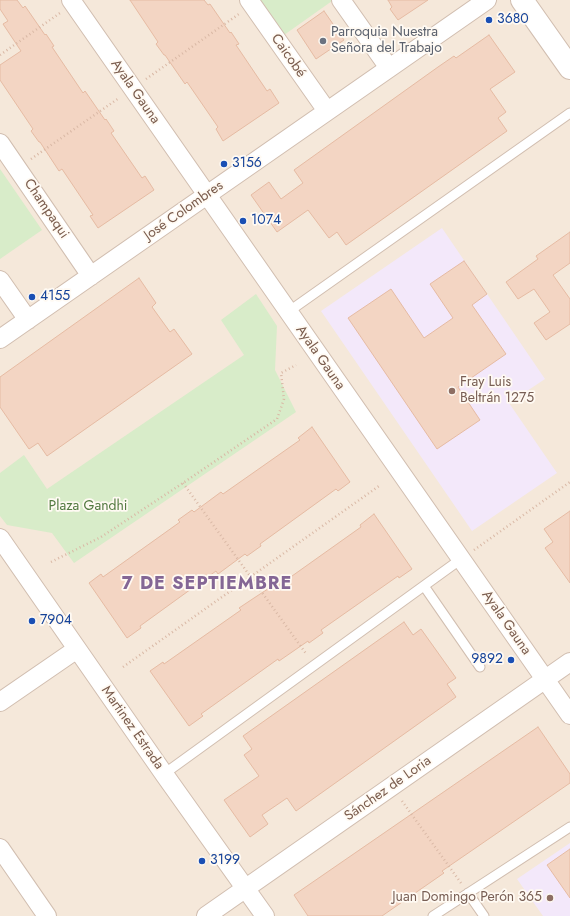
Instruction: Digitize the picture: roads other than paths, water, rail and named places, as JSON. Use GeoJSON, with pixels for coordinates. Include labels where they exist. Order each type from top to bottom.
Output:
{"type":"FeatureCollection","features":[{"type":"Feature","properties":{"kind":"street","name":"Caicobé"},"geometry":{"type":"LineString","coordinates":[[249,0],[327,111]]}},
{"type":"Feature","properties":{"kind":"street"},"geometry":{"type":"LineString","coordinates":[[341,0],[389,68]]}},
{"type":"Feature","properties":{"kind":"street","name":"José Colombres"},"geometry":{"type":"LineString","coordinates":[[0,339],[487,0]]}},
{"type":"Feature","properties":{"kind":"street"},"geometry":{"type":"LineString","coordinates":[[522,0],[570,68]]}},
{"type":"Feature","properties":{"kind":"street","name":"Ayala Gauna"},"geometry":{"type":"LineString","coordinates":[[72,2],[570,716]]}},
{"type":"Feature","properties":{"kind":"street","name":"Champaqui"},"geometry":{"type":"LineString","coordinates":[[0,143],[91,276]]}},
{"type":"Feature","properties":{"kind":"street"},"geometry":{"type":"LineString","coordinates":[[0,280],[28,320]]}},
{"type":"Feature","properties":{"kind":"street","name":"Martinez Estrada"},"geometry":{"type":"LineString","coordinates":[[0,538],[265,916]]}},
{"type":"Feature","properties":{"kind":"street"},"geometry":{"type":"LineString","coordinates":[[0,702],[77,649]]}},
{"type":"Feature","properties":{"kind":"street","name":"Sánchez de Loria"},"geometry":{"type":"LineString","coordinates":[[206,916],[570,662]]}},
{"type":"Feature","properties":{"kind":"street"},"geometry":{"type":"LineString","coordinates":[[0,848],[47,916]]}},
{"type":"Feature","properties":{"kind":"lane"},"geometry":{"type":"LineString","coordinates":[[288,312],[570,112]]}},
{"type":"Feature","properties":{"kind":"lane"},"geometry":{"type":"LineString","coordinates":[[164,774],[461,559]]}},
{"type":"Feature","properties":{"kind":"lane"},"geometry":{"type":"LineString","coordinates":[[424,586],[480,667]]}},
{"type":"Feature","properties":{"kind":"lane"},"geometry":{"type":"LineString","coordinates":[[433,916],[570,827]]}},
{"type":"Feature","properties":{"kind":"lane"},"geometry":{"type":"LineString","coordinates":[[468,893],[484,916]]}},
{"type":"Feature","properties":{"kind":"place","name":"3680"},"geometry":{"type":"Point","coordinates":[489,20]}},
{"type":"Feature","properties":{"kind":"place","name":"Parroquia Nuestra Señora del Trabajo"},"geometry":{"type":"Point","coordinates":[323,41]}},
{"type":"Feature","properties":{"kind":"place","name":"3156"},"geometry":{"type":"Point","coordinates":[224,164]}},
{"type":"Feature","properties":{"kind":"place","name":"1074"},"geometry":{"type":"Point","coordinates":[243,221]}},
{"type":"Feature","properties":{"kind":"place","name":"4155"},"geometry":{"type":"Point","coordinates":[32,297]}},
{"type":"Feature","properties":{"kind":"place","name":"Fray Luis Beltrán 1275"},"geometry":{"type":"Point","coordinates":[452,391]}},
{"type":"Feature","properties":{"kind":"place","name":"7904"},"geometry":{"type":"Point","coordinates":[32,621]}},
{"type":"Feature","properties":{"kind":"place","name":"9892"},"geometry":{"type":"Point","coordinates":[511,660]}},
{"type":"Feature","properties":{"kind":"place","name":"3199"},"geometry":{"type":"Point","coordinates":[202,861]}},
{"type":"Feature","properties":{"kind":"place","name":"Juan Domingo Perón 365"},"geometry":{"type":"Point","coordinates":[550,898]}},
{"type":"Feature","properties":{"kind":"district","name":"7 DE SEPTIEMBRE"},"geometry":{"type":"Point","coordinates":[207,585]}},
{"type":"Feature","properties":{"kind":"park label","name":"Plaza Gandhi"},"geometry":{"type":"Point","coordinates":[88,507]}}]}
